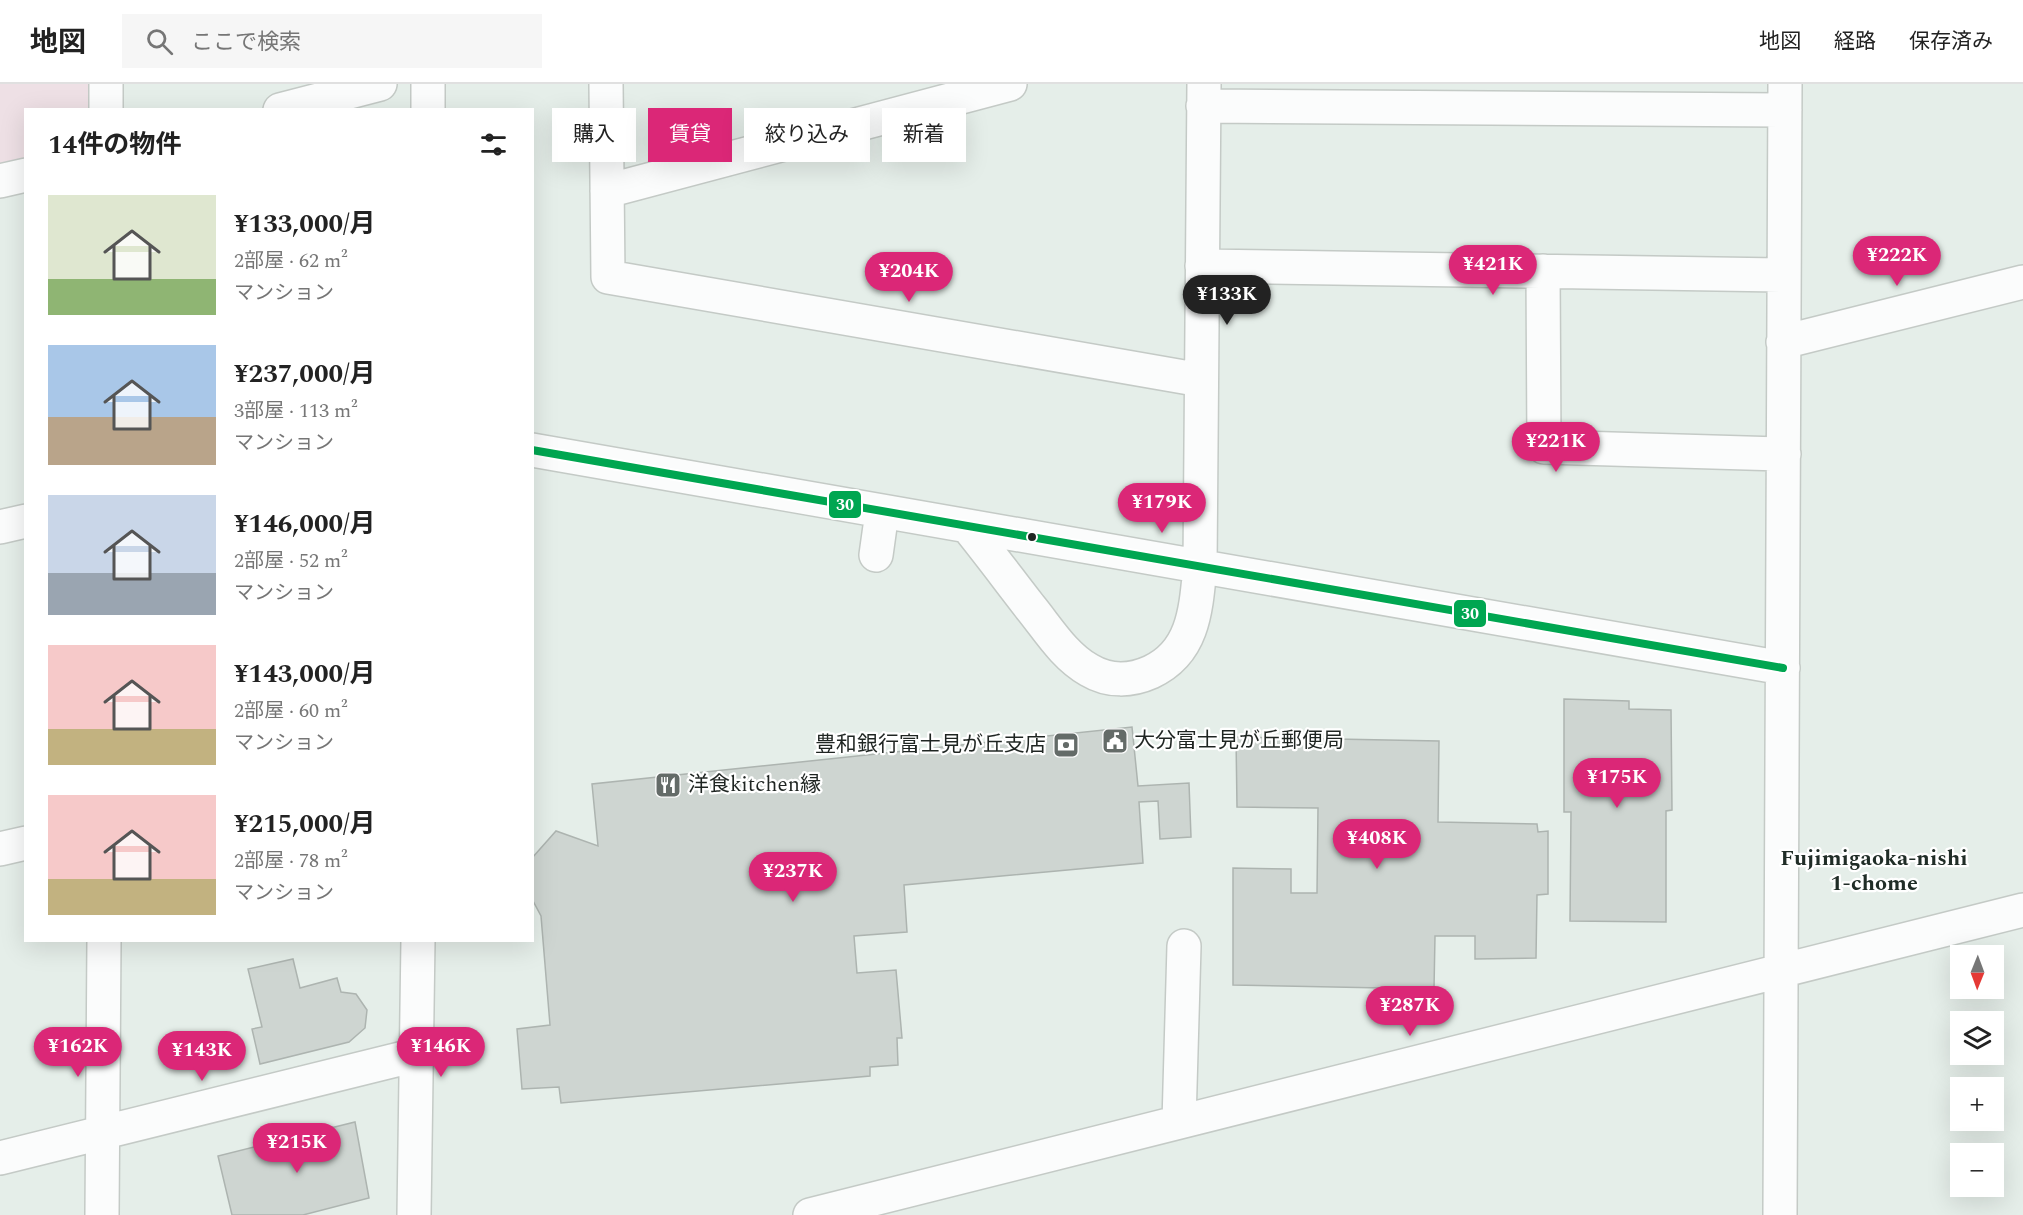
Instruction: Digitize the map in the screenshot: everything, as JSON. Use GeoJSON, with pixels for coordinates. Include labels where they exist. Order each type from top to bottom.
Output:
{"type":"FeatureCollection","features":[{"type":"Feature","properties":{"kind":"street"},"geometry":{"type":"LineString","coordinates":[[106,84],[106,108]]}},
{"type":"Feature","properties":{"kind":"street"},"geometry":{"type":"LineString","coordinates":[[288,108],[380,84]]}},
{"type":"Feature","properties":{"kind":"street"},"geometry":{"type":"LineString","coordinates":[[428,84],[428,108]]}},
{"type":"Feature","properties":{"kind":"street"},"geometry":{"type":"LineString","coordinates":[[606,84],[608,277],[1201,380]]}},
{"type":"Feature","properties":{"kind":"street"},"geometry":{"type":"LineString","coordinates":[[607,191],[1010,84]]}},
{"type":"Feature","properties":{"kind":"street"},"geometry":{"type":"LineString","coordinates":[[968,527],[1068,653],[1091,672],[1121,680],[1137,678],[1160,668],[1181,648],[1195,615],[1200,566],[1204,95],[1785,97],[1780,1215]]}},
{"type":"Feature","properties":{"kind":"street"},"geometry":{"type":"LineString","coordinates":[[0,181],[24,175]]}},
{"type":"Feature","properties":{"kind":"street"},"geometry":{"type":"LineString","coordinates":[[1202,266],[1784,275]]}},
{"type":"Feature","properties":{"kind":"street"},"geometry":{"type":"LineString","coordinates":[[1543,271],[1544,447],[1784,453]]}},
{"type":"Feature","properties":{"kind":"street"},"geometry":{"type":"LineString","coordinates":[[1783,342],[2023,282]]}},
{"type":"Feature","properties":{"kind":"street"},"geometry":{"type":"LineString","coordinates":[[534,450],[1783,668]]}},
{"type":"Feature","properties":{"kind":"street"},"geometry":{"type":"LineString","coordinates":[[876,555],[882,512]]}},
{"type":"Feature","properties":{"kind":"street"},"geometry":{"type":"LineString","coordinates":[[0,527],[24,521]]}},
{"type":"Feature","properties":{"kind":"street"},"geometry":{"type":"LineString","coordinates":[[0,849],[24,843]]}},
{"type":"Feature","properties":{"kind":"street"},"geometry":{"type":"LineString","coordinates":[[810,1215],[2023,910]]}},
{"type":"Feature","properties":{"kind":"street"},"geometry":{"type":"LineString","coordinates":[[102,1215],[104,942]]}},
{"type":"Feature","properties":{"kind":"street"},"geometry":{"type":"LineString","coordinates":[[414,1215],[418,942]]}},
{"type":"Feature","properties":{"kind":"street"},"geometry":{"type":"LineString","coordinates":[[1179,1122],[1184,946]]}},
{"type":"Feature","properties":{"kind":"street"},"geometry":{"type":"LineString","coordinates":[[0,1158],[416,1055]]}},
{"type":"Feature","properties":{"kind":"shaded area"},"geometry":{"type":"Polygon","coordinates":[[[0,84],[90,84],[90,108],[24,108],[24,167],[0,173],[0,84]]]}},
{"type":"Feature","properties":{"kind":"building"},"geometry":{"type":"Polygon","coordinates":[[[1564,699],[1629,701],[1629,709],[1671,710],[1672,810],[1666,811],[1666,922],[1570,921],[1571,812],[1564,812],[1564,699]]]}},
{"type":"Feature","properties":{"kind":"building"},"geometry":{"type":"Polygon","coordinates":[[[1132,727],[1138,786],[1189,783],[1191,837],[1160,839],[1158,801],[1139,802],[1143,863],[904,885],[907,932],[854,936],[857,973],[896,970],[902,1038],[897,1038],[898,1065],[870,1067],[870,1076],[561,1103],[559,1087],[522,1089],[517,1029],[550,1025],[541,916],[534,903],[534,856],[556,831],[598,846],[592,784],[1132,727]]]}},
{"type":"Feature","properties":{"kind":"building"},"geometry":{"type":"Polygon","coordinates":[[[1236,737],[1439,741],[1438,822],[1537,824],[1538,832],[1548,831],[1548,894],[1537,895],[1536,958],[1475,959],[1475,936],[1435,936],[1434,989],[1233,985],[1233,868],[1291,869],[1291,893],[1317,893],[1318,808],[1237,807],[1236,737]]]}},
{"type":"Feature","properties":{"kind":"building"},"geometry":{"type":"Polygon","coordinates":[[[293,959],[300,988],[337,978],[341,992],[356,994],[367,1010],[365,1028],[349,1042],[260,1064],[252,1029],[262,1027],[248,969],[293,959]]]}},
{"type":"Feature","properties":{"kind":"building"},"geometry":{"type":"Polygon","coordinates":[[[355,1122],[369,1198],[303,1215],[232,1215],[218,1156],[355,1122]]]}},
{"type":"Feature","properties":{"kind":"transit line","name":"30"},"geometry":{"type":"LineString","coordinates":[[534,450],[1783,668]]}},
{"type":"Feature","properties":{"kind":"place","name":"大分富士見が丘郵便局"},"geometry":{"type":"Point","coordinates":[1115,741]}},
{"type":"Feature","properties":{"kind":"place","name":"豊和銀行富士見が丘支店"},"geometry":{"type":"Point","coordinates":[1066,745]}},
{"type":"Feature","properties":{"kind":"place","name":"洋食kitchen縁"},"geometry":{"type":"Point","coordinates":[668,785]}},
{"type":"Feature","properties":{"kind":"district","name":"Fujimigaoka-nishi 1-chome"},"geometry":{"type":"Point","coordinates":[1874,870]}}]}
